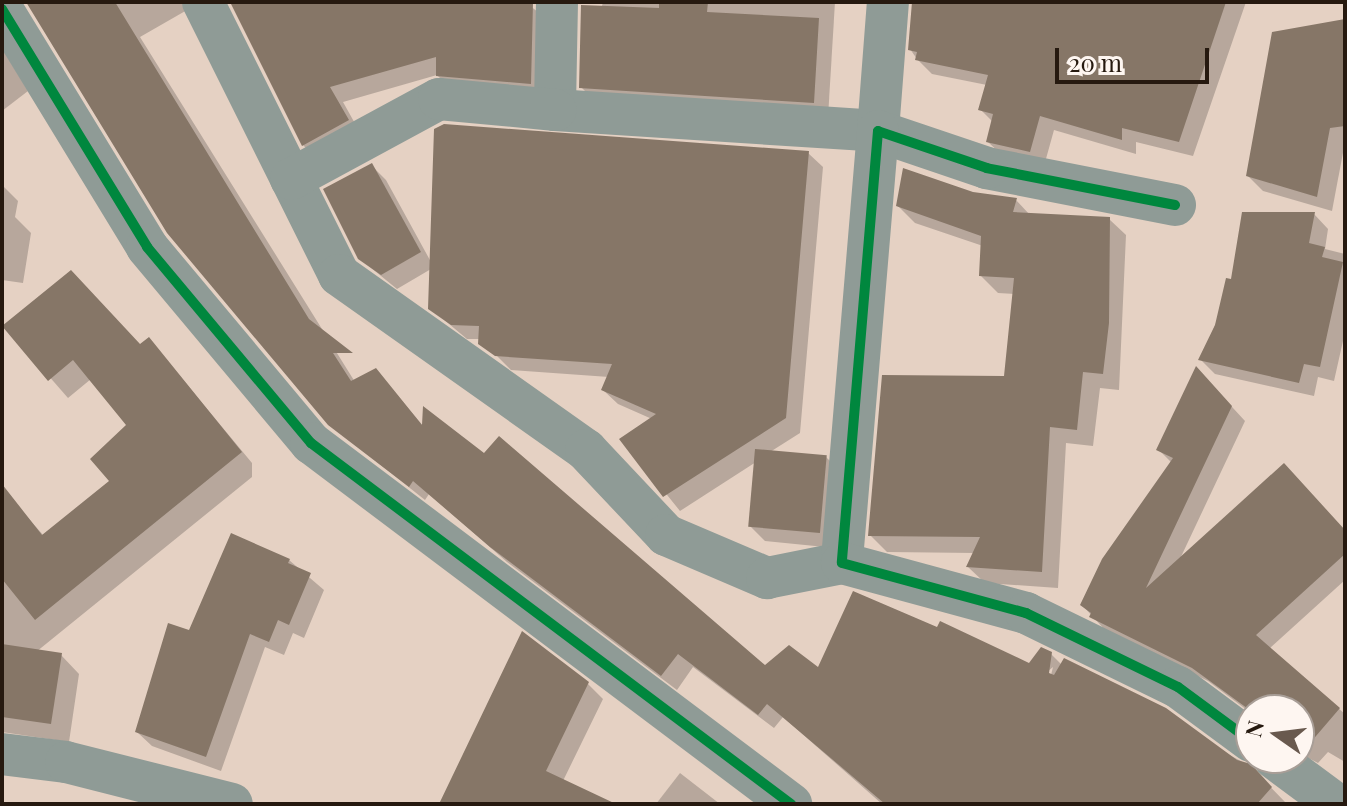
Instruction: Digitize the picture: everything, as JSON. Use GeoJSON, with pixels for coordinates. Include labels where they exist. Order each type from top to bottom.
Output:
{"type":"FeatureCollection","features":[{"type":"Feature","properties":{"kind":"street"},"geometry":{"type":"LineString","coordinates":[[203,2],[339,275],[586,450],[666,535],[767,578],[842,563],[1026,613],[1178,687],[1235,729]]}},
{"type":"Feature","properties":{"kind":"street"},"geometry":{"type":"LineString","coordinates":[[555,110],[557,2]]}},
{"type":"Feature","properties":{"kind":"street"},"geometry":{"type":"LineString","coordinates":[[842,563],[888,2]]}},
{"type":"Feature","properties":{"kind":"street"},"geometry":{"type":"LineString","coordinates":[[2,9],[147,247],[311,443],[791,804]]}},
{"type":"Feature","properties":{"kind":"street"},"geometry":{"type":"LineString","coordinates":[[291,179],[439,99],[555,110],[878,131],[987,168],[1175,205]]}},
{"type":"Feature","properties":{"kind":"street"},"geometry":{"type":"LineString","coordinates":[[2,754],[66,762],[211,801]]}},
{"type":"Feature","properties":{"kind":"street"},"geometry":{"type":"LineString","coordinates":[[1296,774],[1336,804]]}},
{"type":"Feature","properties":{"kind":"building"},"geometry":{"type":"Polygon","coordinates":[[[26,2],[115,2],[309,319],[353,353],[333,353],[351,381],[376,368],[422,425],[423,406],[484,453],[499,436],[765,665],[789,645],[818,667],[853,591],[937,627],[940,621],[1029,663],[1041,647],[1052,652],[1049,673],[1054,675],[1064,658],[1166,708],[1235,759],[1235,774],[1260,774],[1272,787],[1257,804],[885,804],[767,704],[758,715],[678,654],[661,676],[490,547],[413,481],[409,487],[328,425],[167,233],[26,2]]]}},
{"type":"Feature","properties":{"kind":"building"},"geometry":{"type":"Polygon","coordinates":[[[230,2],[533,2],[531,84],[436,76],[436,57],[330,87],[349,120],[302,146],[230,2]]]}},
{"type":"Feature","properties":{"kind":"building"},"geometry":{"type":"Polygon","coordinates":[[[659,2],[708,2],[707,12],[819,18],[814,103],[579,88],[581,5],[659,8],[659,2]]]}},
{"type":"Feature","properties":{"kind":"building"},"geometry":{"type":"Polygon","coordinates":[[[912,2],[1226,2],[1179,142],[1122,128],[1122,140],[1040,116],[1030,152],[986,142],[993,114],[978,110],[988,75],[915,60],[917,52],[908,50],[912,2]]]}},
{"type":"Feature","properties":{"kind":"building"},"geometry":{"type":"Polygon","coordinates":[[[1345,19],[1345,126],[1330,128],[1317,197],[1246,176],[1272,32],[1345,19]]]}},
{"type":"Feature","properties":{"kind":"building"},"geometry":{"type":"Polygon","coordinates":[[[444,124],[809,151],[786,418],[663,497],[619,439],[656,414],[601,390],[612,364],[495,356],[478,344],[479,326],[451,325],[428,309],[434,129],[444,124]]]}},
{"type":"Feature","properties":{"kind":"building"},"geometry":{"type":"Polygon","coordinates":[[[372,163],[421,252],[381,275],[358,259],[323,189],[372,163]]]}},
{"type":"Feature","properties":{"kind":"building"},"geometry":{"type":"Polygon","coordinates":[[[903,168],[973,192],[1017,198],[1013,212],[1110,217],[1109,323],[1103,374],[1083,372],[1077,430],[1050,427],[1042,572],[966,567],[980,537],[868,536],[882,375],[1004,376],[1014,278],[979,276],[981,236],[896,206],[903,168]]]}},
{"type":"Feature","properties":{"kind":"building"},"geometry":{"type":"Polygon","coordinates":[[[1242,212],[1315,212],[1309,243],[1325,247],[1322,257],[1343,262],[1320,367],[1304,364],[1299,383],[1198,360],[1215,325],[1226,278],[1231,279],[1242,212]]]}},
{"type":"Feature","properties":{"kind":"building"},"geometry":{"type":"Polygon","coordinates":[[[71,270],[140,344],[149,337],[242,452],[35,620],[2,579],[2,484],[42,535],[109,481],[90,459],[126,425],[73,360],[48,381],[2,326],[71,270]]]}},
{"type":"Feature","properties":{"kind":"building"},"geometry":{"type":"Polygon","coordinates":[[[1196,366],[1232,406],[1146,588],[1284,463],[1345,530],[1345,554],[1256,635],[1340,708],[1315,737],[1315,694],[1235,694],[1235,699],[1192,668],[1089,617],[1091,613],[1080,605],[1102,559],[1173,458],[1156,450],[1196,366]]]}},
{"type":"Feature","properties":{"kind":"building"},"geometry":{"type":"Polygon","coordinates":[[[755,449],[827,455],[820,533],[748,527],[755,449]]]}},
{"type":"Feature","properties":{"kind":"building"},"geometry":{"type":"Polygon","coordinates":[[[231,533],[290,559],[288,563],[311,573],[289,625],[278,620],[269,642],[250,634],[206,757],[135,732],[168,623],[189,630],[231,533]]]}},
{"type":"Feature","properties":{"kind":"building"},"geometry":{"type":"Polygon","coordinates":[[[522,631],[589,682],[546,771],[616,804],[439,804],[522,631]]]}},
{"type":"Feature","properties":{"kind":"building"},"geometry":{"type":"Polygon","coordinates":[[[2,644],[62,653],[51,724],[2,717],[2,644]]]}},
{"type":"Feature","properties":{"kind":"cycle path"},"geometry":{"type":"LineString","coordinates":[[2,9],[147,247],[311,443],[791,804]]}},
{"type":"Feature","properties":{"kind":"cycle path"},"geometry":{"type":"LineString","coordinates":[[1175,205],[987,168],[878,131],[842,563],[1026,613],[1178,687],[1235,729]]}}]}
